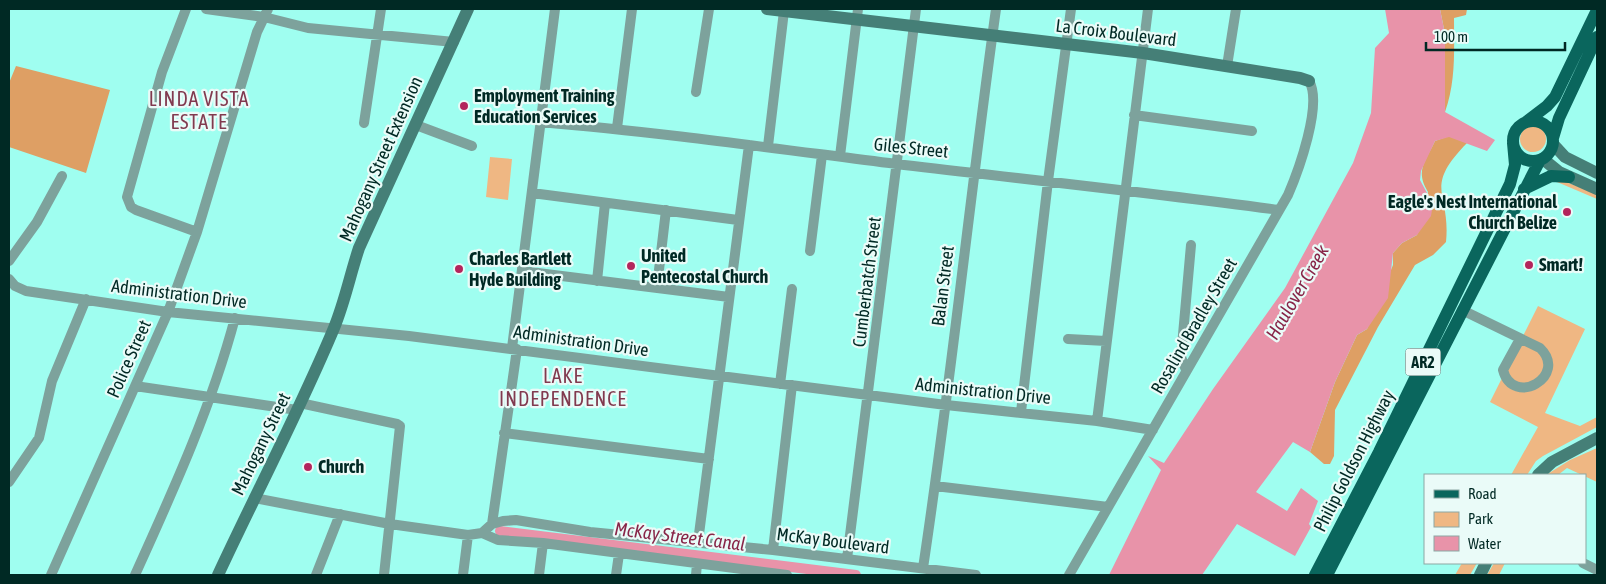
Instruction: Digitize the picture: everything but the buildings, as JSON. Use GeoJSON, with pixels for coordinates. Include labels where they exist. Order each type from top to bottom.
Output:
{"type":"FeatureCollection","features":[{"type":"Feature","properties":{"kind":"main road"},"geometry":{"type":"LineString","coordinates":[[1597,10],[1555,97],[1547,106],[1516,130],[1513,143],[1522,158],[1541,159],[1553,141],[1559,118],[1597,36]]}},
{"type":"Feature","properties":{"kind":"main road"},"geometry":{"type":"LineString","coordinates":[[1526,122],[1532,120],[1543,123],[1552,132],[1553,141]]}},
{"type":"Feature","properties":{"kind":"main road","name":"Philip Goldson Highway"},"geometry":{"type":"LineString","coordinates":[[1315,575],[1379,452],[1510,184],[1515,165],[1513,143]]}},
{"type":"Feature","properties":{"kind":"main road","name":"Philip Goldson Highway"},"geometry":{"type":"LineString","coordinates":[[1327,575],[1541,159]]}},
{"type":"Feature","properties":{"kind":"main road"},"geometry":{"type":"LineString","coordinates":[[1524,189],[1543,179],[1569,177]]}},
{"type":"Feature","properties":{"kind":"street"},"geometry":{"type":"LineString","coordinates":[[186,9],[162,72],[126,198],[131,207],[136,210],[197,232]]}},
{"type":"Feature","properties":{"kind":"street"},"geometry":{"type":"LineString","coordinates":[[206,9],[266,13],[308,28],[378,33],[454,42]]}},
{"type":"Feature","properties":{"kind":"street"},"geometry":{"type":"LineString","coordinates":[[364,123],[381,9]]}},
{"type":"Feature","properties":{"kind":"street","name":"Mahogany Street Extension"},"geometry":{"type":"LineString","coordinates":[[334,327],[351,280],[359,248],[468,9]]}},
{"type":"Feature","properties":{"kind":"street"},"geometry":{"type":"LineString","coordinates":[[254,498],[390,524],[468,536],[482,533],[492,524],[554,9]]}},
{"type":"Feature","properties":{"kind":"street"},"geometry":{"type":"LineString","coordinates":[[617,128],[632,9]]}},
{"type":"Feature","properties":{"kind":"street"},"geometry":{"type":"LineString","coordinates":[[696,92],[709,9]]}},
{"type":"Feature","properties":{"kind":"street","name":"Cumberbatch Street"},"geometry":{"type":"LineString","coordinates":[[848,560],[916,9]]}},
{"type":"Feature","properties":{"kind":"street","name":"Balan Street"},"geometry":{"type":"LineString","coordinates":[[923,568],[946,405],[973,171],[996,9]]}},
{"type":"Feature","properties":{"kind":"street"},"geometry":{"type":"LineString","coordinates":[[1021,412],[1048,181],[1071,9]]}},
{"type":"Feature","properties":{"kind":"street"},"geometry":{"type":"LineString","coordinates":[[1097,421],[1148,9]]}},
{"type":"Feature","properties":{"kind":"street"},"geometry":{"type":"LineString","coordinates":[[1227,66],[1236,9]]}},
{"type":"Feature","properties":{"kind":"street"},"geometry":{"type":"LineString","coordinates":[[768,146],[774,10]]}},
{"type":"Feature","properties":{"kind":"street","name":"La Croix Boulevard"},"geometry":{"type":"LineString","coordinates":[[774,10],[857,15],[914,27],[1143,53],[1300,78],[1309,82]]}},
{"type":"Feature","properties":{"kind":"street","name":"Police Street"},"geometry":{"type":"LineString","coordinates":[[51,575],[168,312],[197,232],[254,40],[266,13]]}},
{"type":"Feature","properties":{"kind":"street"},"geometry":{"type":"LineString","coordinates":[[840,156],[857,15]]}},
{"type":"Feature","properties":{"kind":"street"},"geometry":{"type":"LineString","coordinates":[[1585,63],[1597,45]]}},
{"type":"Feature","properties":{"kind":"street","name":"Rosalind Bradley Street"},"geometry":{"type":"LineString","coordinates":[[1069,575],[1293,183],[1303,154],[1313,97],[1309,82]]}},
{"type":"Feature","properties":{"kind":"street"},"geometry":{"type":"LineString","coordinates":[[1134,115],[1252,131]]}},
{"type":"Feature","properties":{"kind":"street","name":"Giles Street"},"geometry":{"type":"LineString","coordinates":[[540,122],[617,128],[768,146],[822,155],[1125,189],[1279,210]]}},
{"type":"Feature","properties":{"kind":"street"},"geometry":{"type":"LineString","coordinates":[[416,125],[472,146]]}},
{"type":"Feature","properties":{"kind":"street"},"geometry":{"type":"LineString","coordinates":[[1553,141],[1565,157],[1597,173]]}},
{"type":"Feature","properties":{"kind":"street"},"geometry":{"type":"LineString","coordinates":[[698,542],[749,145]]}},
{"type":"Feature","properties":{"kind":"street"},"geometry":{"type":"LineString","coordinates":[[810,251],[822,155]]}},
{"type":"Feature","properties":{"kind":"street"},"geometry":{"type":"LineString","coordinates":[[1541,159],[1569,177],[1597,190]]}},
{"type":"Feature","properties":{"kind":"street"},"geometry":{"type":"LineString","coordinates":[[9,261],[37,222],[62,176]]}},
{"type":"Feature","properties":{"kind":"street"},"geometry":{"type":"LineString","coordinates":[[532,192],[738,220]]}},
{"type":"Feature","properties":{"kind":"street"},"geometry":{"type":"LineString","coordinates":[[597,281],[605,203]]}},
{"type":"Feature","properties":{"kind":"street"},"geometry":{"type":"LineString","coordinates":[[657,287],[666,210]]}},
{"type":"Feature","properties":{"kind":"street"},"geometry":{"type":"LineString","coordinates":[[1186,370],[1181,357],[1191,245]]}},
{"type":"Feature","properties":{"kind":"street"},"geometry":{"type":"LineString","coordinates":[[522,271],[729,296]]}},
{"type":"Feature","properties":{"kind":"street","name":"Administration Drive"},"geometry":{"type":"LineString","coordinates":[[9,280],[15,286],[26,291],[168,312],[334,327],[946,405],[1097,421],[1153,430]]}},
{"type":"Feature","properties":{"kind":"street"},"geometry":{"type":"LineString","coordinates":[[780,384],[792,289]]}},
{"type":"Feature","properties":{"kind":"street"},"geometry":{"type":"LineString","coordinates":[[9,482],[39,438],[52,381],[86,299]]}},
{"type":"Feature","properties":{"kind":"street"},"geometry":{"type":"LineString","coordinates":[[1462,310],[1540,348],[1546,354],[1549,362],[1548,372],[1540,382],[1525,388],[1515,386],[1504,374],[1503,370],[1520,339]]}},
{"type":"Feature","properties":{"kind":"street"},"geometry":{"type":"LineString","coordinates":[[135,575],[211,397],[234,318]]}},
{"type":"Feature","properties":{"kind":"street","name":"Mahogany Street"},"geometry":{"type":"LineString","coordinates":[[218,575],[299,407],[334,327]]}},
{"type":"Feature","properties":{"kind":"street"},"geometry":{"type":"LineString","coordinates":[[1068,339],[1106,342]]}},
{"type":"Feature","properties":{"kind":"street"},"geometry":{"type":"LineString","coordinates":[[135,386],[299,407],[400,426],[384,575]]}},
{"type":"Feature","properties":{"kind":"street"},"geometry":{"type":"LineString","coordinates":[[773,550],[792,386]]}},
{"type":"Feature","properties":{"kind":"street"},"geometry":{"type":"LineString","coordinates":[[504,433],[709,458]]}},
{"type":"Feature","properties":{"kind":"street"},"geometry":{"type":"LineString","coordinates":[[1539,474],[1561,457],[1597,438]]}},
{"type":"Feature","properties":{"kind":"street"},"geometry":{"type":"LineString","coordinates":[[935,486],[1108,507]]}},
{"type":"Feature","properties":{"kind":"street"},"geometry":{"type":"LineString","coordinates":[[316,575],[340,514]]}},
{"type":"Feature","properties":{"kind":"street","name":"McKay Boulevard"},"geometry":{"type":"LineString","coordinates":[[492,524],[516,520],[590,532],[773,550],[976,575]]}},
{"type":"Feature","properties":{"kind":"street"},"geometry":{"type":"LineString","coordinates":[[482,533],[498,540],[543,543],[787,575]]}},
{"type":"Feature","properties":{"kind":"street"},"geometry":{"type":"LineString","coordinates":[[463,575],[468,536]]}},
{"type":"Feature","properties":{"kind":"street"},"geometry":{"type":"LineString","coordinates":[[539,575],[543,543]]}},
{"type":"Feature","properties":{"kind":"street"},"geometry":{"type":"LineString","coordinates":[[616,575],[619,554]]}},
{"type":"Feature","properties":{"kind":"street"},"geometry":{"type":"LineString","coordinates":[[696,575],[697,564]]}},
{"type":"Feature","properties":{"kind":"green space"},"geometry":{"type":"Polygon","coordinates":[[[1533,126],[1542,130],[1546,139],[1542,148],[1533,152],[1524,148],[1520,139],[1524,130],[1533,126]]]}},
{"type":"Feature","properties":{"kind":"green space"},"geometry":{"type":"Polygon","coordinates":[[[490,157],[512,159],[508,200],[486,197],[490,157]]]}},
{"type":"Feature","properties":{"kind":"green space"},"geometry":{"type":"Polygon","coordinates":[[[1550,179],[1561,180],[1597,194],[1597,199],[1550,179]]]}},
{"type":"Feature","properties":{"kind":"green space"},"geometry":{"type":"Polygon","coordinates":[[[1538,306],[1585,329],[1545,413],[1580,426],[1597,417],[1597,427],[1543,456],[1536,461],[1528,474],[1512,474],[1538,427],[1490,402],[1538,306]]]}},
{"type":"Feature","properties":{"kind":"green space"},"geometry":{"type":"Polygon","coordinates":[[[1597,448],[1597,482],[1586,477],[1586,474],[1580,474],[1567,468],[1559,474],[1548,474],[1570,460],[1597,448]]]}},
{"type":"Feature","properties":{"kind":"green space"},"geometry":{"type":"Polygon","coordinates":[[[1461,564],[1476,564],[1470,575],[1455,575],[1461,564]]]}},
{"type":"Feature","properties":{"kind":"green space"},"geometry":{"type":"Polygon","coordinates":[[[1493,564],[1504,564],[1499,575],[1487,575],[1493,564]]]}},
{"type":"Feature","properties":{"kind":"shaded area"},"geometry":{"type":"Polygon","coordinates":[[[1440,9],[1467,9],[1466,15],[1454,18],[1453,77],[1445,112],[1445,34],[1440,9]]]}},
{"type":"Feature","properties":{"kind":"shaded area"},"geometry":{"type":"Polygon","coordinates":[[[16,66],[110,90],[86,173],[9,147],[9,83],[16,66]]]}},
{"type":"Feature","properties":{"kind":"shaded area"},"geometry":{"type":"Polygon","coordinates":[[[1449,136],[1467,143],[1453,158],[1445,171],[1442,181],[1441,191],[1445,212],[1446,242],[1433,255],[1415,265],[1378,327],[1335,410],[1334,456],[1330,464],[1324,464],[1310,452],[1335,382],[1357,335],[1367,329],[1393,265],[1393,253],[1402,243],[1417,235],[1428,192],[1422,178],[1423,166],[1435,141],[1449,136]]]}},
{"type":"Feature","properties":{"kind":"water","name":"Haulover Creek"},"geometry":{"type":"Polygon","coordinates":[[[1385,9],[1440,9],[1445,34],[1445,112],[1495,140],[1487,151],[1449,137],[1435,141],[1421,171],[1420,180],[1433,204],[1431,216],[1417,235],[1402,243],[1393,253],[1388,298],[1367,329],[1357,335],[1335,382],[1310,452],[1293,442],[1256,492],[1287,511],[1301,488],[1318,501],[1309,524],[1311,527],[1295,556],[1237,524],[1202,575],[1109,575],[1161,470],[1148,456],[1164,463],[1213,389],[1285,288],[1353,163],[1371,113],[1375,48],[1389,33],[1385,9]]]}},
{"type":"Feature","properties":{"kind":"waterway","name":"McKay Street Canal"},"geometry":{"type":"LineString","coordinates":[[500,531],[856,575]]}},
{"type":"Feature","properties":{"kind":"place","name":"Employment Training Education Services"},"geometry":{"type":"Point","coordinates":[464,106]}},
{"type":"Feature","properties":{"kind":"place","name":"Eagle's Nest International Church Belize"},"geometry":{"type":"Point","coordinates":[1567,212]}},
{"type":"Feature","properties":{"kind":"place","name":"Smart!"},"geometry":{"type":"Point","coordinates":[1529,265]}},
{"type":"Feature","properties":{"kind":"place","name":"United Pentecostal Church"},"geometry":{"type":"Point","coordinates":[631,266]}},
{"type":"Feature","properties":{"kind":"place","name":"Charles Bartlett Hyde Building"},"geometry":{"type":"Point","coordinates":[459,269]}},
{"type":"Feature","properties":{"kind":"place","name":"Church"},"geometry":{"type":"Point","coordinates":[308,467]}},
{"type":"Feature","properties":{"kind":"district","name":"LINDA VISTA ESTATE"},"geometry":{"type":"Point","coordinates":[199,110]}},
{"type":"Feature","properties":{"kind":"district","name":"LAKE INDEPENDENCE"},"geometry":{"type":"Point","coordinates":[563,388]}}]}
